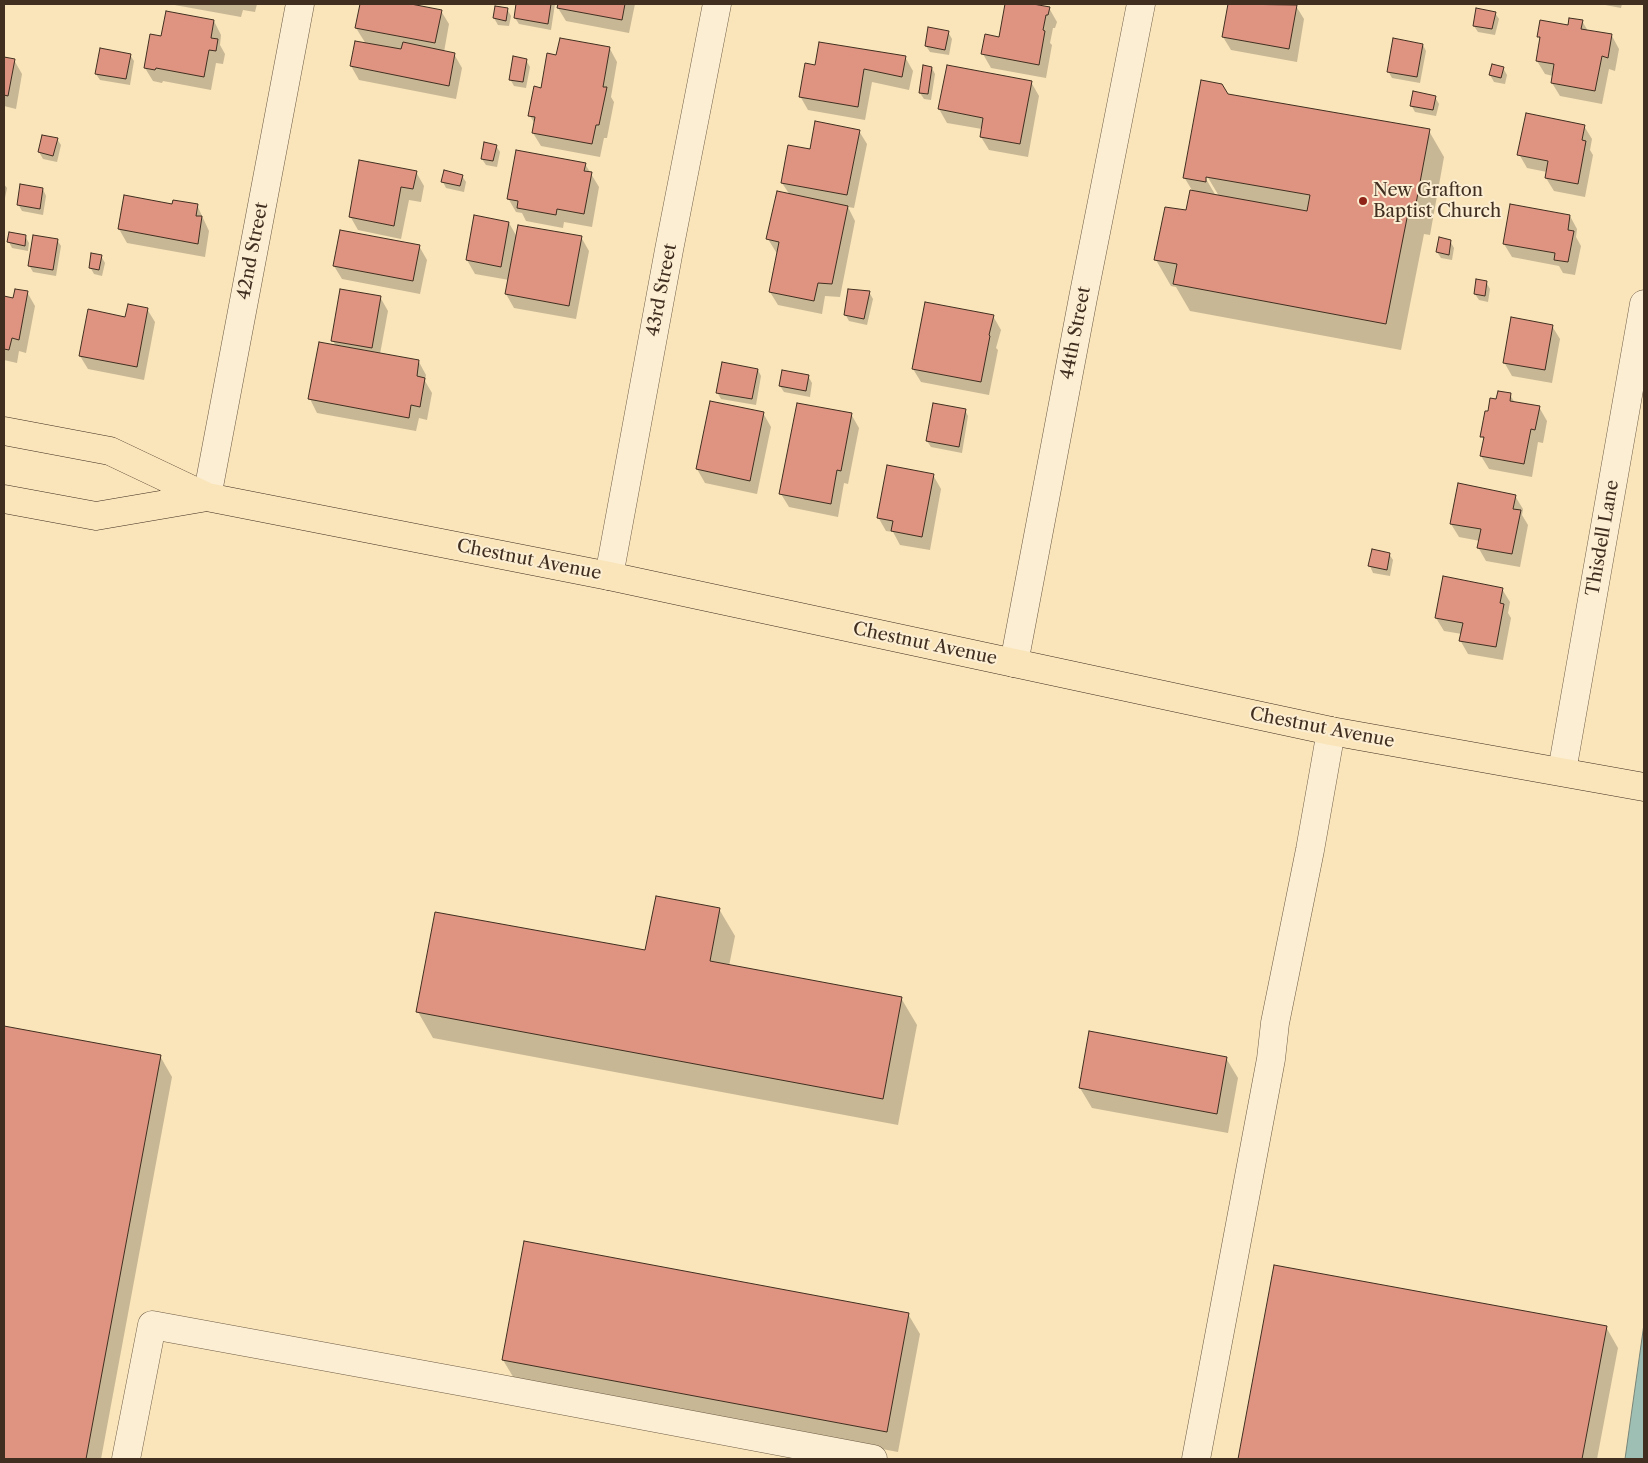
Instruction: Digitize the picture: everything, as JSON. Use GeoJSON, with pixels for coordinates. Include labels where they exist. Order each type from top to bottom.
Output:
{"type":"FeatureCollection","features":[{"type":"Feature","properties":{"kind":"main road","name":"Chestnut Avenue"},"geometry":{"type":"LineString","coordinates":[[4,431],[110,451],[207,498],[609,576],[1331,731],[1644,787]]}},
{"type":"Feature","properties":{"kind":"main road","name":"Chestnut Avenue"},"geometry":{"type":"LineString","coordinates":[[4,499],[96,516],[207,498]]}},
{"type":"Feature","properties":{"kind":"street","name":"42nd Street"},"geometry":{"type":"LineString","coordinates":[[207,498],[300,4]]}},
{"type":"Feature","properties":{"kind":"street","name":"43rd Street"},"geometry":{"type":"LineString","coordinates":[[609,576],[667,260],[717,4]]}},
{"type":"Feature","properties":{"kind":"street","name":"44th Street"},"geometry":{"type":"LineString","coordinates":[[1014,663],[1141,4]]}},
{"type":"Feature","properties":{"kind":"street","name":"Thisdell Lane"},"geometry":{"type":"LineString","coordinates":[[1562,771],[1644,304]]}},
{"type":"Feature","properties":{"kind":"street"},"geometry":{"type":"LineString","coordinates":[[1196,1459],[1270,1068],[1275,1023],[1310,850],[1331,731]]}},
{"type":"Feature","properties":{"kind":"street"},"geometry":{"type":"LineString","coordinates":[[126,1459],[152,1325],[873,1459]]}},
{"type":"Feature","properties":{"kind":"water"},"geometry":{"type":"Polygon","coordinates":[[[1644,1324],[1644,1459],[1625,1459],[1644,1324]]]}},
{"type":"Feature","properties":{"kind":"building"},"geometry":{"type":"Polygon","coordinates":[[[360,4],[411,4],[442,10],[435,43],[355,28],[360,4]]]}},
{"type":"Feature","properties":{"kind":"building"},"geometry":{"type":"Polygon","coordinates":[[[516,4],[551,4],[548,24],[514,18],[516,4]]]}},
{"type":"Feature","properties":{"kind":"building"},"geometry":{"type":"Polygon","coordinates":[[[558,4],[625,4],[622,20],[557,8],[558,4]]]}},
{"type":"Feature","properties":{"kind":"building"},"geometry":{"type":"Polygon","coordinates":[[[1005,4],[1033,4],[1050,7],[1043,30],[1045,31],[1039,65],[981,54],[985,34],[999,37],[1005,4]]]}},
{"type":"Feature","properties":{"kind":"building"},"geometry":{"type":"Polygon","coordinates":[[[1228,4],[1297,5],[1289,49],[1222,37],[1228,4]]]}},
{"type":"Feature","properties":{"kind":"building"},"geometry":{"type":"Polygon","coordinates":[[[495,6],[508,8],[506,21],[493,18],[495,6]]]}},
{"type":"Feature","properties":{"kind":"building"},"geometry":{"type":"Polygon","coordinates":[[[1476,8],[1496,12],[1492,29],[1473,26],[1476,8]]]}},
{"type":"Feature","properties":{"kind":"building"},"geometry":{"type":"Polygon","coordinates":[[[166,11],[214,20],[211,38],[218,39],[216,51],[209,50],[204,77],[156,68],[155,70],[144,68],[150,34],[161,36],[166,11]]]}},
{"type":"Feature","properties":{"kind":"building"},"geometry":{"type":"Polygon","coordinates":[[[1569,18],[1583,20],[1581,29],[1612,34],[1608,58],[1602,56],[1595,91],[1551,83],[1554,64],[1536,61],[1540,37],[1537,37],[1540,20],[1568,25],[1569,18]]]}},
{"type":"Feature","properties":{"kind":"building"},"geometry":{"type":"Polygon","coordinates":[[[928,27],[949,31],[945,50],[925,46],[928,27]]]}},
{"type":"Feature","properties":{"kind":"building"},"geometry":{"type":"Polygon","coordinates":[[[560,38],[610,47],[603,87],[607,87],[599,125],[596,125],[592,144],[532,133],[535,117],[528,116],[534,86],[541,88],[547,53],[556,55],[560,38]]]}},
{"type":"Feature","properties":{"kind":"building"},"geometry":{"type":"Polygon","coordinates":[[[1393,38],[1423,44],[1417,77],[1387,72],[1393,38]]]}},
{"type":"Feature","properties":{"kind":"building"},"geometry":{"type":"Polygon","coordinates":[[[355,41],[401,49],[403,42],[455,53],[449,86],[350,66],[355,41]]]}},
{"type":"Feature","properties":{"kind":"building"},"geometry":{"type":"Polygon","coordinates":[[[819,42],[906,56],[902,77],[864,69],[858,107],[799,97],[805,63],[815,65],[819,42]]]}},
{"type":"Feature","properties":{"kind":"building"},"geometry":{"type":"Polygon","coordinates":[[[100,48],[131,54],[126,79],[95,74],[100,48]]]}},
{"type":"Feature","properties":{"kind":"building"},"geometry":{"type":"Polygon","coordinates":[[[513,56],[527,59],[523,82],[509,80],[513,56]]]}},
{"type":"Feature","properties":{"kind":"building"},"geometry":{"type":"Polygon","coordinates":[[[4,57],[15,59],[8,96],[4,95],[4,57]]]}},
{"type":"Feature","properties":{"kind":"building"},"geometry":{"type":"Polygon","coordinates":[[[1492,64],[1504,67],[1501,78],[1489,75],[1492,64]]]}},
{"type":"Feature","properties":{"kind":"building"},"geometry":{"type":"Polygon","coordinates":[[[923,65],[932,67],[928,94],[919,93],[923,65]]]}},
{"type":"Feature","properties":{"kind":"building"},"geometry":{"type":"Polygon","coordinates":[[[947,65],[1032,81],[1020,144],[980,137],[983,118],[938,109],[947,65]]]}},
{"type":"Feature","properties":{"kind":"building","name":"New Grafton Baptist Church"},"geometry":{"type":"Polygon","coordinates":[[[1201,80],[1222,84],[1228,94],[1430,129],[1415,209],[1409,208],[1386,324],[1173,284],[1177,264],[1154,260],[1165,207],[1186,210],[1190,190],[1307,211],[1310,195],[1206,177],[1206,182],[1183,178],[1201,80]]]}},
{"type":"Feature","properties":{"kind":"building"},"geometry":{"type":"Polygon","coordinates":[[[1413,91],[1436,96],[1433,110],[1410,106],[1413,91]]]}},
{"type":"Feature","properties":{"kind":"building"},"geometry":{"type":"Polygon","coordinates":[[[1526,113],[1585,125],[1582,140],[1586,141],[1578,184],[1545,178],[1548,161],[1517,155],[1526,113]]]}},
{"type":"Feature","properties":{"kind":"building"},"geometry":{"type":"Polygon","coordinates":[[[815,121],[860,130],[847,195],[781,183],[788,145],[810,149],[815,121]]]}},
{"type":"Feature","properties":{"kind":"building"},"geometry":{"type":"Polygon","coordinates":[[[42,135],[58,138],[53,156],[38,152],[42,135]]]}},
{"type":"Feature","properties":{"kind":"building"},"geometry":{"type":"Polygon","coordinates":[[[484,142],[497,145],[493,161],[481,159],[484,142]]]}},
{"type":"Feature","properties":{"kind":"building"},"geometry":{"type":"Polygon","coordinates":[[[516,150],[586,163],[584,171],[592,172],[584,214],[557,209],[556,215],[517,208],[518,201],[507,199],[516,150]]]}},
{"type":"Feature","properties":{"kind":"building"},"geometry":{"type":"Polygon","coordinates":[[[359,160],[417,171],[413,189],[401,187],[394,226],[349,217],[359,160]]]}},
{"type":"Feature","properties":{"kind":"building"},"geometry":{"type":"Polygon","coordinates":[[[444,170],[463,175],[460,186],[441,182],[444,170]]]}},
{"type":"Feature","properties":{"kind":"building"},"geometry":{"type":"Polygon","coordinates":[[[20,184],[43,188],[40,209],[17,205],[20,184]]]}},
{"type":"Feature","properties":{"kind":"building"},"geometry":{"type":"Polygon","coordinates":[[[777,191],[848,206],[832,284],[818,283],[814,301],[769,292],[779,242],[766,239],[777,191]]]}},
{"type":"Feature","properties":{"kind":"building"},"geometry":{"type":"Polygon","coordinates":[[[124,195],[172,204],[173,200],[198,204],[196,216],[202,216],[198,244],[118,229],[124,195]]]}},
{"type":"Feature","properties":{"kind":"building"},"geometry":{"type":"Polygon","coordinates":[[[1510,204],[1570,215],[1568,230],[1574,231],[1568,262],[1554,260],[1555,253],[1503,244],[1510,204]]]}},
{"type":"Feature","properties":{"kind":"building"},"geometry":{"type":"Polygon","coordinates":[[[474,215],[509,222],[501,267],[466,260],[474,215]]]}},
{"type":"Feature","properties":{"kind":"building"},"geometry":{"type":"Polygon","coordinates":[[[518,225],[582,236],[569,306],[505,294],[518,225]]]}},
{"type":"Feature","properties":{"kind":"building"},"geometry":{"type":"Polygon","coordinates":[[[340,230],[420,245],[413,281],[333,266],[340,230]]]}},
{"type":"Feature","properties":{"kind":"building"},"geometry":{"type":"Polygon","coordinates":[[[9,232],[26,235],[25,246],[7,242],[9,232]]]}},
{"type":"Feature","properties":{"kind":"building"},"geometry":{"type":"Polygon","coordinates":[[[33,235],[58,239],[53,270],[28,266],[33,235]]]}},
{"type":"Feature","properties":{"kind":"building"},"geometry":{"type":"Polygon","coordinates":[[[1439,237],[1451,240],[1449,255],[1436,252],[1439,237]]]}},
{"type":"Feature","properties":{"kind":"building"},"geometry":{"type":"Polygon","coordinates":[[[91,253],[102,255],[99,270],[89,268],[91,253]]]}},
{"type":"Feature","properties":{"kind":"building"},"geometry":{"type":"Polygon","coordinates":[[[1476,279],[1487,281],[1485,296],[1474,294],[1476,279]]]}},
{"type":"Feature","properties":{"kind":"building"},"geometry":{"type":"Polygon","coordinates":[[[15,289],[28,291],[19,340],[12,338],[9,350],[4,349],[4,296],[13,298],[15,289]]]}},
{"type":"Feature","properties":{"kind":"building"},"geometry":{"type":"Polygon","coordinates":[[[340,289],[381,296],[372,348],[331,341],[340,289]]]}},
{"type":"Feature","properties":{"kind":"building"},"geometry":{"type":"Polygon","coordinates":[[[848,289],[870,291],[864,319],[844,315],[848,289]]]}},
{"type":"Feature","properties":{"kind":"building"},"geometry":{"type":"Polygon","coordinates":[[[925,302],[994,315],[981,382],[912,369],[925,302]]]}},
{"type":"Feature","properties":{"kind":"building"},"geometry":{"type":"Polygon","coordinates":[[[128,304],[148,308],[137,367],[79,356],[88,309],[125,317],[128,304]]]}},
{"type":"Feature","properties":{"kind":"building"},"geometry":{"type":"Polygon","coordinates":[[[1511,317],[1553,325],[1545,370],[1503,363],[1511,317]]]}},
{"type":"Feature","properties":{"kind":"building"},"geometry":{"type":"Polygon","coordinates":[[[319,342],[419,360],[417,376],[425,378],[420,407],[411,405],[409,418],[308,399],[319,342]]]}},
{"type":"Feature","properties":{"kind":"building"},"geometry":{"type":"Polygon","coordinates":[[[722,362],[758,369],[752,399],[716,393],[722,362]]]}},
{"type":"Feature","properties":{"kind":"building"},"geometry":{"type":"Polygon","coordinates":[[[782,370],[809,375],[806,391],[779,386],[782,370]]]}},
{"type":"Feature","properties":{"kind":"building"},"geometry":{"type":"Polygon","coordinates":[[[1498,391],[1511,393],[1510,401],[1540,406],[1535,430],[1531,429],[1524,464],[1480,456],[1484,437],[1480,437],[1485,411],[1488,411],[1490,398],[1496,399],[1498,391]]]}},
{"type":"Feature","properties":{"kind":"building"},"geometry":{"type":"Polygon","coordinates":[[[710,401],[764,412],[750,481],[696,469],[710,401]]]}},
{"type":"Feature","properties":{"kind":"building"},"geometry":{"type":"Polygon","coordinates":[[[797,403],[852,413],[841,471],[837,470],[831,504],[779,494],[797,403]]]}},
{"type":"Feature","properties":{"kind":"building"},"geometry":{"type":"Polygon","coordinates":[[[933,403],[966,409],[959,447],[926,441],[933,403]]]}},
{"type":"Feature","properties":{"kind":"building"},"geometry":{"type":"Polygon","coordinates":[[[887,465],[934,474],[922,537],[891,531],[893,521],[877,518],[887,465]]]}},
{"type":"Feature","properties":{"kind":"building"},"geometry":{"type":"Polygon","coordinates":[[[1458,483],[1516,495],[1513,509],[1521,510],[1512,554],[1477,548],[1481,529],[1450,524],[1458,483]]]}},
{"type":"Feature","properties":{"kind":"building"},"geometry":{"type":"Polygon","coordinates":[[[1372,549],[1390,553],[1387,570],[1368,566],[1372,549]]]}},
{"type":"Feature","properties":{"kind":"building"},"geometry":{"type":"Polygon","coordinates":[[[1443,576],[1503,588],[1500,603],[1504,604],[1496,647],[1459,641],[1463,623],[1435,618],[1443,576]]]}},
{"type":"Feature","properties":{"kind":"building"},"geometry":{"type":"Polygon","coordinates":[[[656,896],[720,908],[710,961],[902,997],[883,1099],[416,1012],[435,912],[645,950],[656,896]]]}},
{"type":"Feature","properties":{"kind":"building"},"geometry":{"type":"Polygon","coordinates":[[[4,1026],[161,1055],[86,1459],[4,1459],[4,1026]]]}},
{"type":"Feature","properties":{"kind":"building"},"geometry":{"type":"Polygon","coordinates":[[[1089,1031],[1227,1057],[1217,1114],[1079,1088],[1089,1031]]]}},
{"type":"Feature","properties":{"kind":"building"},"geometry":{"type":"Polygon","coordinates":[[[524,1241],[909,1313],[887,1432],[502,1360],[524,1241]]]}},
{"type":"Feature","properties":{"kind":"building"},"geometry":{"type":"Polygon","coordinates":[[[1274,1265],[1607,1326],[1582,1459],[1238,1459],[1274,1265]]]}},
{"type":"Feature","properties":{"kind":"place","name":"New Grafton Baptist Church"},"geometry":{"type":"Point","coordinates":[1363,201]}}]}
